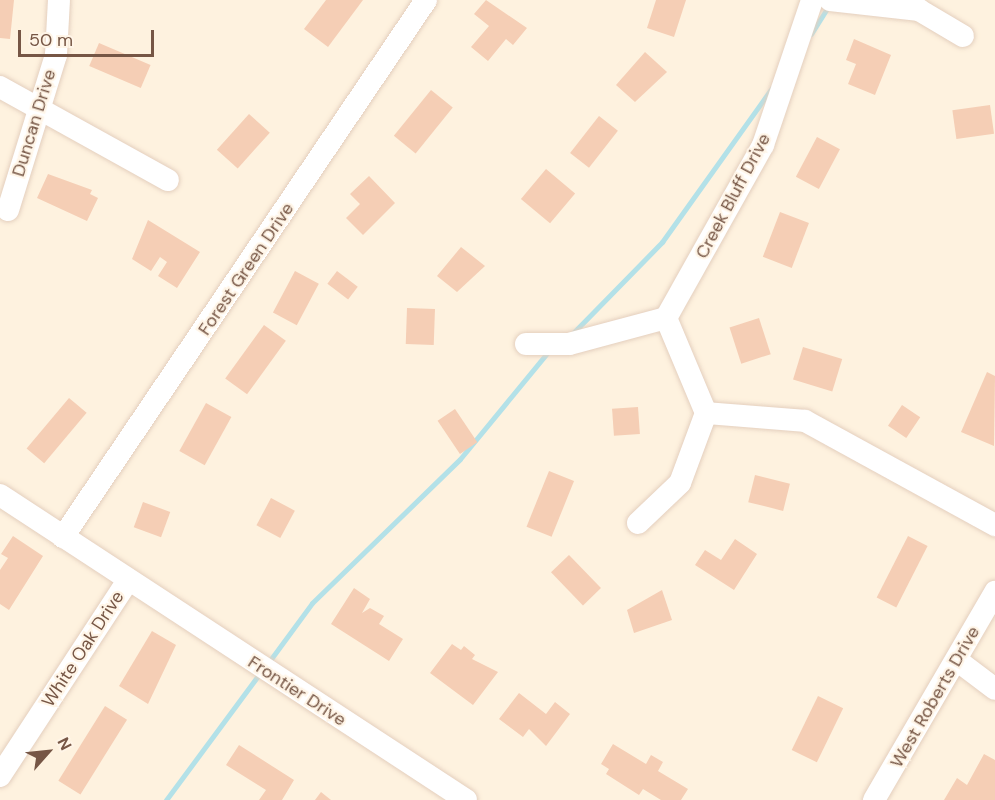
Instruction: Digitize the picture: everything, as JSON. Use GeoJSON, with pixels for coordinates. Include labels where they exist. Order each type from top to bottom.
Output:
{"type":"FeatureCollection","features":[{"type":"Feature","properties":{"kind":"street","name":"Duncan Drive"},"geometry":{"type":"LineString","coordinates":[[8,210],[56,55],[59,0]]}},
{"type":"Feature","properties":{"kind":"street","name":"Forest Green Drive"},"geometry":{"type":"LineString","coordinates":[[63,537],[426,0]]}},
{"type":"Feature","properties":{"kind":"street","name":"Creek Bluff Drive"},"geometry":{"type":"LineString","coordinates":[[666,318],[763,145],[812,0]]}},
{"type":"Feature","properties":{"kind":"street"},"geometry":{"type":"LineString","coordinates":[[830,0],[919,10],[963,36]]}},
{"type":"Feature","properties":{"kind":"street"},"geometry":{"type":"LineString","coordinates":[[0,87],[39,104],[168,180]]}},
{"type":"Feature","properties":{"kind":"street"},"geometry":{"type":"LineString","coordinates":[[526,344],[568,344],[666,318],[706,413],[680,483],[638,523]]}},
{"type":"Feature","properties":{"kind":"street"},"geometry":{"type":"LineString","coordinates":[[706,413],[805,421],[995,525]]}},
{"type":"Feature","properties":{"kind":"street"},"geometry":{"type":"LineString","coordinates":[[0,495],[63,537]]}},
{"type":"Feature","properties":{"kind":"street","name":"Frontier Drive"},"geometry":{"type":"LineString","coordinates":[[63,537],[127,582],[465,800]]}},
{"type":"Feature","properties":{"kind":"street","name":"White Oak Drive"},"geometry":{"type":"LineString","coordinates":[[0,776],[127,582]]}},
{"type":"Feature","properties":{"kind":"street","name":"West Roberts Drive"},"geometry":{"type":"LineString","coordinates":[[874,800],[958,662],[995,592]]}},
{"type":"Feature","properties":{"kind":"street"},"geometry":{"type":"LineString","coordinates":[[958,662],[995,689]]}},
{"type":"Feature","properties":{"kind":"building"},"geometry":{"type":"Polygon","coordinates":[[[0,0],[14,0],[10,39],[0,38],[0,0]]]}},
{"type":"Feature","properties":{"kind":"building"},"geometry":{"type":"Polygon","coordinates":[[[326,0],[363,0],[328,47],[304,29],[326,0]]]}},
{"type":"Feature","properties":{"kind":"building"},"geometry":{"type":"Polygon","coordinates":[[[486,0],[527,28],[513,45],[506,39],[488,61],[471,47],[489,26],[474,14],[486,0]]]}},
{"type":"Feature","properties":{"kind":"building"},"geometry":{"type":"Polygon","coordinates":[[[656,0],[686,0],[674,37],[647,28],[656,0]]]}},
{"type":"Feature","properties":{"kind":"building"},"geometry":{"type":"Polygon","coordinates":[[[854,39],[891,55],[875,95],[848,84],[856,64],[846,60],[854,39]]]}},
{"type":"Feature","properties":{"kind":"building"},"geometry":{"type":"Polygon","coordinates":[[[99,43],[151,65],[141,88],[89,66],[99,43]]]}},
{"type":"Feature","properties":{"kind":"building"},"geometry":{"type":"Polygon","coordinates":[[[645,52],[667,72],[635,102],[616,85],[645,52]]]}},
{"type":"Feature","properties":{"kind":"building"},"geometry":{"type":"Polygon","coordinates":[[[431,90],[453,108],[416,153],[394,136],[431,90]]]}},
{"type":"Feature","properties":{"kind":"building"},"geometry":{"type":"Polygon","coordinates":[[[990,105],[994,134],[956,139],[952,110],[990,105]]]}},
{"type":"Feature","properties":{"kind":"building"},"geometry":{"type":"Polygon","coordinates":[[[249,114],[270,133],[238,168],[217,150],[249,114]]]}},
{"type":"Feature","properties":{"kind":"building"},"geometry":{"type":"Polygon","coordinates":[[[599,116],[618,131],[589,168],[570,153],[599,116]]]}},
{"type":"Feature","properties":{"kind":"building"},"geometry":{"type":"Polygon","coordinates":[[[817,137],[840,149],[819,189],[796,177],[817,137]]]}},
{"type":"Feature","properties":{"kind":"building"},"geometry":{"type":"Polygon","coordinates":[[[546,169],[575,193],[550,223],[521,199],[546,169]]]}},
{"type":"Feature","properties":{"kind":"building"},"geometry":{"type":"Polygon","coordinates":[[[48,174],[92,190],[90,194],[98,198],[87,221],[37,198],[48,174]]]}},
{"type":"Feature","properties":{"kind":"building"},"geometry":{"type":"Polygon","coordinates":[[[369,176],[395,203],[363,235],[346,218],[360,204],[350,194],[369,176]]]}},
{"type":"Feature","properties":{"kind":"building"},"geometry":{"type":"Polygon","coordinates":[[[780,212],[809,223],[792,268],[763,257],[780,212]]]}},
{"type":"Feature","properties":{"kind":"building"},"geometry":{"type":"Polygon","coordinates":[[[148,220],[200,252],[177,288],[158,276],[167,262],[160,257],[151,271],[132,259],[148,220]]]}},
{"type":"Feature","properties":{"kind":"building"},"geometry":{"type":"Polygon","coordinates":[[[461,247],[485,266],[457,292],[437,276],[461,247]]]}},
{"type":"Feature","properties":{"kind":"building"},"geometry":{"type":"Polygon","coordinates":[[[295,271],[319,284],[297,325],[273,312],[295,271]]]}},
{"type":"Feature","properties":{"kind":"building"},"geometry":{"type":"Polygon","coordinates":[[[337,271],[358,287],[348,299],[327,284],[337,271]]]}},
{"type":"Feature","properties":{"kind":"building"},"geometry":{"type":"Polygon","coordinates":[[[407,308],[435,309],[434,345],[406,344],[407,308]]]}},
{"type":"Feature","properties":{"kind":"building"},"geometry":{"type":"Polygon","coordinates":[[[759,318],[771,354],[741,364],[730,328],[759,318]]]}},
{"type":"Feature","properties":{"kind":"building"},"geometry":{"type":"Polygon","coordinates":[[[264,325],[286,341],[247,394],[225,378],[264,325]]]}},
{"type":"Feature","properties":{"kind":"building"},"geometry":{"type":"Polygon","coordinates":[[[803,347],[842,359],[832,392],[793,380],[803,347]]]}},
{"type":"Feature","properties":{"kind":"building"},"geometry":{"type":"Polygon","coordinates":[[[987,372],[995,376],[994,446],[961,432],[987,372]]]}},
{"type":"Feature","properties":{"kind":"building"},"geometry":{"type":"Polygon","coordinates":[[[69,398],[87,413],[44,463],[27,449],[69,398]]]}},
{"type":"Feature","properties":{"kind":"building"},"geometry":{"type":"Polygon","coordinates":[[[206,403],[231,417],[205,465],[179,451],[206,403]]]}},
{"type":"Feature","properties":{"kind":"building"},"geometry":{"type":"Polygon","coordinates":[[[902,405],[920,417],[906,438],[888,426],[902,405]]]}},
{"type":"Feature","properties":{"kind":"building"},"geometry":{"type":"Polygon","coordinates":[[[638,407],[640,434],[614,436],[612,409],[638,407]]]}},
{"type":"Feature","properties":{"kind":"building"},"geometry":{"type":"Polygon","coordinates":[[[455,409],[477,442],[460,454],[438,421],[455,409]]]}},
{"type":"Feature","properties":{"kind":"building"},"geometry":{"type":"Polygon","coordinates":[[[549,471],[574,481],[552,537],[527,527],[549,471]]]}},
{"type":"Feature","properties":{"kind":"building"},"geometry":{"type":"Polygon","coordinates":[[[755,475],[790,484],[783,511],[748,502],[755,475]]]}},
{"type":"Feature","properties":{"kind":"building"},"geometry":{"type":"Polygon","coordinates":[[[271,498],[295,511],[280,538],[256,525],[271,498]]]}},
{"type":"Feature","properties":{"kind":"building"},"geometry":{"type":"Polygon","coordinates":[[[143,502],[170,512],[161,537],[134,527],[143,502]]]}},
{"type":"Feature","properties":{"kind":"building"},"geometry":{"type":"Polygon","coordinates":[[[13,536],[43,556],[9,610],[0,604],[0,570],[8,558],[1,554],[13,536]]]}},
{"type":"Feature","properties":{"kind":"building"},"geometry":{"type":"Polygon","coordinates":[[[908,536],[928,546],[896,607],[877,597],[908,536]]]}},
{"type":"Feature","properties":{"kind":"building"},"geometry":{"type":"Polygon","coordinates":[[[735,539],[757,554],[734,590],[695,565],[705,550],[721,560],[735,539]]]}},
{"type":"Feature","properties":{"kind":"building"},"geometry":{"type":"Polygon","coordinates":[[[569,555],[601,588],[583,605],[551,572],[569,555]]]}},
{"type":"Feature","properties":{"kind":"building"},"geometry":{"type":"Polygon","coordinates":[[[354,588],[370,599],[362,613],[370,608],[384,616],[379,624],[403,639],[389,661],[331,624],[354,588]]]}},
{"type":"Feature","properties":{"kind":"building"},"geometry":{"type":"Polygon","coordinates":[[[662,590],[672,620],[634,633],[627,610],[662,590]]]}},
{"type":"Feature","properties":{"kind":"building"},"geometry":{"type":"Polygon","coordinates":[[[152,631],[176,645],[148,704],[119,686],[152,631]]]}},
{"type":"Feature","properties":{"kind":"building"},"geometry":{"type":"Polygon","coordinates":[[[452,644],[461,650],[464,646],[475,655],[472,659],[498,672],[473,705],[430,673],[452,644]]]}},
{"type":"Feature","properties":{"kind":"building"},"geometry":{"type":"Polygon","coordinates":[[[519,693],[546,714],[555,702],[570,714],[546,746],[529,729],[523,737],[499,719],[519,693]]]}},
{"type":"Feature","properties":{"kind":"building"},"geometry":{"type":"Polygon","coordinates":[[[818,696],[843,708],[817,762],[792,750],[818,696]]]}},
{"type":"Feature","properties":{"kind":"building"},"geometry":{"type":"Polygon","coordinates":[[[105,706],[127,720],[80,794],[58,781],[105,706]]]}},
{"type":"Feature","properties":{"kind":"building"},"geometry":{"type":"Polygon","coordinates":[[[613,744],[646,764],[651,755],[663,762],[658,771],[688,789],[681,800],[661,800],[643,789],[639,795],[606,774],[609,769],[601,764],[613,744]]]}},
{"type":"Feature","properties":{"kind":"building"},"geometry":{"type":"Polygon","coordinates":[[[239,745],[294,780],[282,800],[259,800],[266,790],[226,765],[239,745]]]}},
{"type":"Feature","properties":{"kind":"building"},"geometry":{"type":"Polygon","coordinates":[[[984,754],[995,760],[995,800],[944,800],[957,778],[967,785],[984,754]]]}},
{"type":"Feature","properties":{"kind":"building"},"geometry":{"type":"Polygon","coordinates":[[[321,792],[331,800],[315,800],[321,792]]]}},
{"type":"Feature","properties":{"kind":"waterway"},"geometry":{"type":"LineString","coordinates":[[811,34],[830,4]]}},
{"type":"Feature","properties":{"kind":"waterway"},"geometry":{"type":"LineString","coordinates":[[572,334],[662,242],[772,88]]}},
{"type":"Feature","properties":{"kind":"waterway"},"geometry":{"type":"LineString","coordinates":[[268,663],[312,603],[460,459],[548,352]]}},
{"type":"Feature","properties":{"kind":"waterway"},"geometry":{"type":"LineString","coordinates":[[166,800],[260,673]]}}]}
